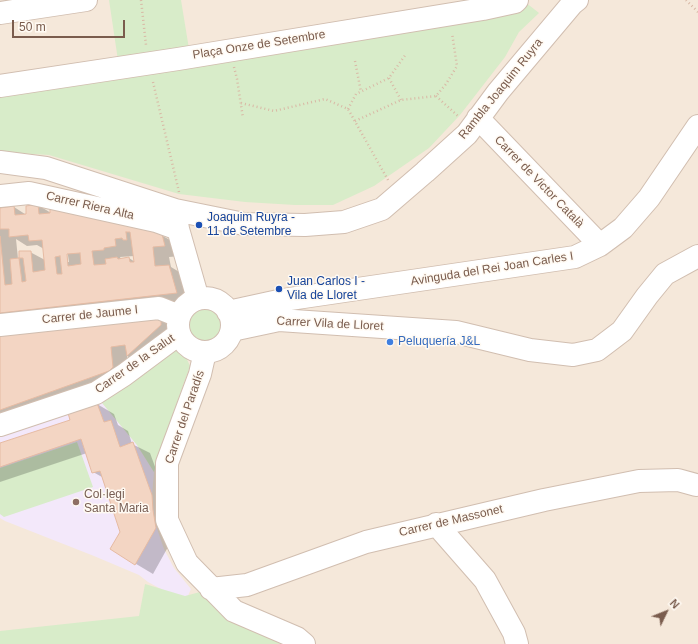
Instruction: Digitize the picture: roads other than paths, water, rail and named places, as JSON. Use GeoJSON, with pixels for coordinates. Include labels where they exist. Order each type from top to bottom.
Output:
{"type":"FeatureCollection","features":[{"type":"Feature","properties":{"kind":"street"},"geometry":{"type":"LineString","coordinates":[[0,13],[86,0]]}},
{"type":"Feature","properties":{"kind":"street","name":"Plaça Onze de Setembre"},"geometry":{"type":"LineString","coordinates":[[0,86],[498,6],[515,2],[517,0]]}},
{"type":"Feature","properties":{"kind":"street","name":"Rambla Joaquim Ruyra"},"geometry":{"type":"LineString","coordinates":[[179,217],[244,224],[305,225],[344,222],[382,209],[467,134],[498,92],[577,0]]}},
{"type":"Feature","properties":{"kind":"street","name":"Carrer de Victor Català"},"geometry":{"type":"LineString","coordinates":[[475,123],[600,245]]}},
{"type":"Feature","properties":{"kind":"street","name":"Avinguda del Rei Joan Carles I"},"geometry":{"type":"LineString","coordinates":[[230,321],[283,300],[575,257],[600,245],[623,228],[650,198],[698,126]]}},
{"type":"Feature","properties":{"kind":"street"},"geometry":{"type":"LineString","coordinates":[[0,162],[46,168],[179,217],[198,299]]}},
{"type":"Feature","properties":{"kind":"street","name":"Carrer Riera Alta"},"geometry":{"type":"LineString","coordinates":[[0,196],[29,193],[156,221],[179,217]]}},
{"type":"Feature","properties":{"kind":"street","name":"Carrer Vila de Lloret"},"geometry":{"type":"LineString","coordinates":[[230,321],[279,320],[456,332],[530,350],[573,355],[597,350],[622,331],[665,274],[698,256]]}},
{"type":"Feature","properties":{"kind":"street"},"geometry":{"type":"LineString","coordinates":[[207,298],[216,300],[223,305],[230,321],[229,338],[223,346],[215,351],[205,352],[192,349],[182,340],[179,325],[185,307],[193,300],[207,298]]}},
{"type":"Feature","properties":{"kind":"street","name":"Carrer de Jaume I"},"geometry":{"type":"LineString","coordinates":[[0,326],[159,308],[179,325]]}},
{"type":"Feature","properties":{"kind":"street","name":"Carrer de la Salut"},"geometry":{"type":"LineString","coordinates":[[0,425],[96,393],[124,375],[179,325]]}},
{"type":"Feature","properties":{"kind":"street","name":"Carrer del Paradís"},"geometry":{"type":"LineString","coordinates":[[205,352],[200,374],[167,463],[167,520],[187,563],[234,611],[297,638],[304,644]]}},
{"type":"Feature","properties":{"kind":"street","name":"Carrer de Massonet"},"geometry":{"type":"LineString","coordinates":[[211,589],[247,585],[366,542],[436,524],[544,500],[639,481],[678,480],[697,487]]}},
{"type":"Feature","properties":{"kind":"street"},"geometry":{"type":"LineString","coordinates":[[436,524],[485,580],[514,633],[517,644]]}},
{"type":"Feature","properties":{"kind":"place","name":"Joaquim Ruyra - 11 de Setembre"},"geometry":{"type":"Point","coordinates":[199,225]}},
{"type":"Feature","properties":{"kind":"place","name":"Juan Carlos I - Vila de Lloret"},"geometry":{"type":"Point","coordinates":[279,289]}},
{"type":"Feature","properties":{"kind":"place","name":"Peluquería J&L"},"geometry":{"type":"Point","coordinates":[390,342]}},
{"type":"Feature","properties":{"kind":"place","name":"Col·legi Santa Maria"},"geometry":{"type":"Point","coordinates":[76,502]}}]}
